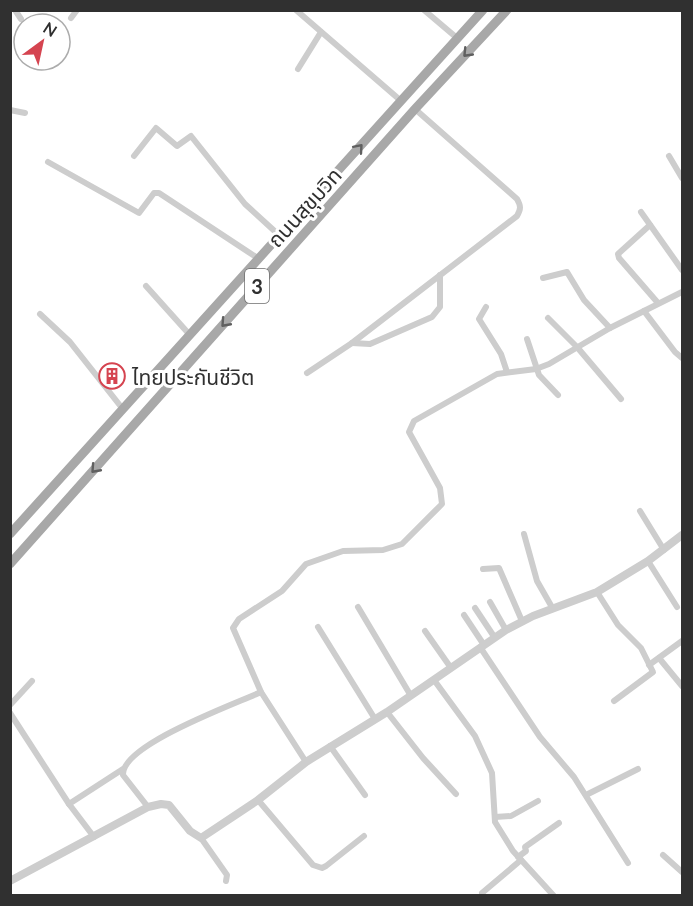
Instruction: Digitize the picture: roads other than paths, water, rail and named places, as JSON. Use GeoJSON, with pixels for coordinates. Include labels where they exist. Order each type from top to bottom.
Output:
{"type":"FeatureCollection","features":[{"type":"Feature","properties":{"kind":"main road","name":"ถนนสุขุมวิท"},"geometry":{"type":"LineString","coordinates":[[12,529],[333,179],[400,100],[483,10]]}},
{"type":"Feature","properties":{"kind":"main road","name":"ถนนสุขุมวิท"},"geometry":{"type":"LineString","coordinates":[[10,564],[415,109],[507,10]]}},
{"type":"Feature","properties":{"kind":"street"},"geometry":{"type":"LineString","coordinates":[[296,10],[400,100]]}},
{"type":"Feature","properties":{"kind":"street"},"geometry":{"type":"LineString","coordinates":[[424,10],[457,38]]}},
{"type":"Feature","properties":{"kind":"street"},"geometry":{"type":"LineString","coordinates":[[298,69],[321,33]]}},
{"type":"Feature","properties":{"kind":"street"},"geometry":{"type":"LineString","coordinates":[[307,374],[352,343],[517,216],[521,206],[517,199],[415,109]]}},
{"type":"Feature","properties":{"kind":"street"},"geometry":{"type":"LineString","coordinates":[[10,110],[25,113]]}},
{"type":"Feature","properties":{"kind":"street"},"geometry":{"type":"LineString","coordinates":[[134,156],[156,128],[177,146],[191,136],[244,204],[280,236]]}},
{"type":"Feature","properties":{"kind":"street"},"geometry":{"type":"LineString","coordinates":[[669,156],[682,178]]}},
{"type":"Feature","properties":{"kind":"street"},"geometry":{"type":"LineString","coordinates":[[48,162],[140,213],[154,193],[159,193],[259,259]]}},
{"type":"Feature","properties":{"kind":"street"},"geometry":{"type":"LineString","coordinates":[[641,212],[682,270]]}},
{"type":"Feature","properties":{"kind":"street"},"geometry":{"type":"LineString","coordinates":[[650,225],[618,254],[658,303]]}},
{"type":"Feature","properties":{"kind":"street"},"geometry":{"type":"LineString","coordinates":[[543,278],[567,272],[584,300],[610,328]]}},
{"type":"Feature","properties":{"kind":"street"},"geometry":{"type":"LineString","coordinates":[[352,343],[370,344],[432,317],[440,307],[440,275]]}},
{"type":"Feature","properties":{"kind":"street"},"geometry":{"type":"LineString","coordinates":[[146,286],[189,334]]}},
{"type":"Feature","properties":{"kind":"street"},"geometry":{"type":"LineString","coordinates":[[306,762],[261,692],[232,628],[239,620],[282,591],[306,564],[343,551],[383,550],[402,544],[442,504],[440,488],[409,432],[414,421],[497,374],[536,369],[549,364],[610,328],[682,292]]}},
{"type":"Feature","properties":{"kind":"street"},"geometry":{"type":"LineString","coordinates":[[486,307],[479,319],[501,354],[507,372]]}},
{"type":"Feature","properties":{"kind":"street"},"geometry":{"type":"LineString","coordinates":[[644,311],[682,358]]}},
{"type":"Feature","properties":{"kind":"street"},"geometry":{"type":"LineString","coordinates":[[40,315],[70,342],[122,408]]}},
{"type":"Feature","properties":{"kind":"street"},"geometry":{"type":"LineString","coordinates":[[548,318],[577,347],[621,399]]}},
{"type":"Feature","properties":{"kind":"street"},"geometry":{"type":"LineString","coordinates":[[527,339],[538,375],[558,395]]}},
{"type":"Feature","properties":{"kind":"street"},"geometry":{"type":"LineString","coordinates":[[640,511],[664,550]]}},
{"type":"Feature","properties":{"kind":"street"},"geometry":{"type":"LineString","coordinates":[[524,534],[537,581],[553,609]]}},
{"type":"Feature","properties":{"kind":"street"},"geometry":{"type":"LineString","coordinates":[[201,838],[258,800],[306,762],[387,712],[506,630],[522,621],[597,592],[648,561],[682,535]]}},
{"type":"Feature","properties":{"kind":"street"},"geometry":{"type":"LineString","coordinates":[[648,561],[677,607]]}},
{"type":"Feature","properties":{"kind":"street"},"geometry":{"type":"LineString","coordinates":[[483,568],[499,568],[522,621]]}},
{"type":"Feature","properties":{"kind":"street"},"geometry":{"type":"LineString","coordinates":[[597,592],[618,625],[641,648],[653,672],[614,700]]}},
{"type":"Feature","properties":{"kind":"street"},"geometry":{"type":"LineString","coordinates":[[490,602],[506,630]]}},
{"type":"Feature","properties":{"kind":"street"},"geometry":{"type":"LineString","coordinates":[[358,607],[411,696]]}},
{"type":"Feature","properties":{"kind":"street"},"geometry":{"type":"LineString","coordinates":[[475,608],[495,638]]}},
{"type":"Feature","properties":{"kind":"street"},"geometry":{"type":"LineString","coordinates":[[464,615],[540,737],[574,777],[628,863]]}},
{"type":"Feature","properties":{"kind":"street"},"geometry":{"type":"LineString","coordinates":[[318,627],[375,719]]}},
{"type":"Feature","properties":{"kind":"street"},"geometry":{"type":"LineString","coordinates":[[425,631],[451,668]]}},
{"type":"Feature","properties":{"kind":"street"},"geometry":{"type":"LineString","coordinates":[[650,664],[682,641]]}},
{"type":"Feature","properties":{"kind":"street"},"geometry":{"type":"LineString","coordinates":[[659,658],[682,686]]}},
{"type":"Feature","properties":{"kind":"street"},"geometry":{"type":"LineString","coordinates":[[434,680],[478,743],[492,773],[495,822],[520,859],[554,896]]}},
{"type":"Feature","properties":{"kind":"street"},"geometry":{"type":"LineString","coordinates":[[10,705],[32,681]]}},
{"type":"Feature","properties":{"kind":"street"},"geometry":{"type":"LineString","coordinates":[[69,804],[123,769],[130,758],[154,740],[261,692]]}},
{"type":"Feature","properties":{"kind":"street"},"geometry":{"type":"LineString","coordinates":[[10,712],[69,804],[94,837]]}},
{"type":"Feature","properties":{"kind":"street"},"geometry":{"type":"LineString","coordinates":[[387,712],[423,758],[456,794]]}},
{"type":"Feature","properties":{"kind":"street"},"geometry":{"type":"LineString","coordinates":[[330,746],[365,795]]}},
{"type":"Feature","properties":{"kind":"street"},"geometry":{"type":"LineString","coordinates":[[123,769],[123,775],[148,807]]}},
{"type":"Feature","properties":{"kind":"street"},"geometry":{"type":"LineString","coordinates":[[586,795],[638,769]]}},
{"type":"Feature","properties":{"kind":"street"},"geometry":{"type":"LineString","coordinates":[[258,800],[318,868],[326,866],[364,836]]}},
{"type":"Feature","properties":{"kind":"street"},"geometry":{"type":"LineString","coordinates":[[495,817],[512,816],[538,801]]}},
{"type":"Feature","properties":{"kind":"street"},"geometry":{"type":"LineString","coordinates":[[10,881],[148,807],[161,804],[169,805],[190,831],[201,838],[227,875],[226,881]]}},
{"type":"Feature","properties":{"kind":"street"},"geometry":{"type":"LineString","coordinates":[[482,893],[520,859],[526,851],[525,847],[559,823]]}},
{"type":"Feature","properties":{"kind":"street"},"geometry":{"type":"LineString","coordinates":[[663,855],[682,872]]}},
{"type":"Feature","properties":{"kind":"place","name":"ไทยประกันชีวิต"},"geometry":{"type":"Point","coordinates":[112,376]}}]}
